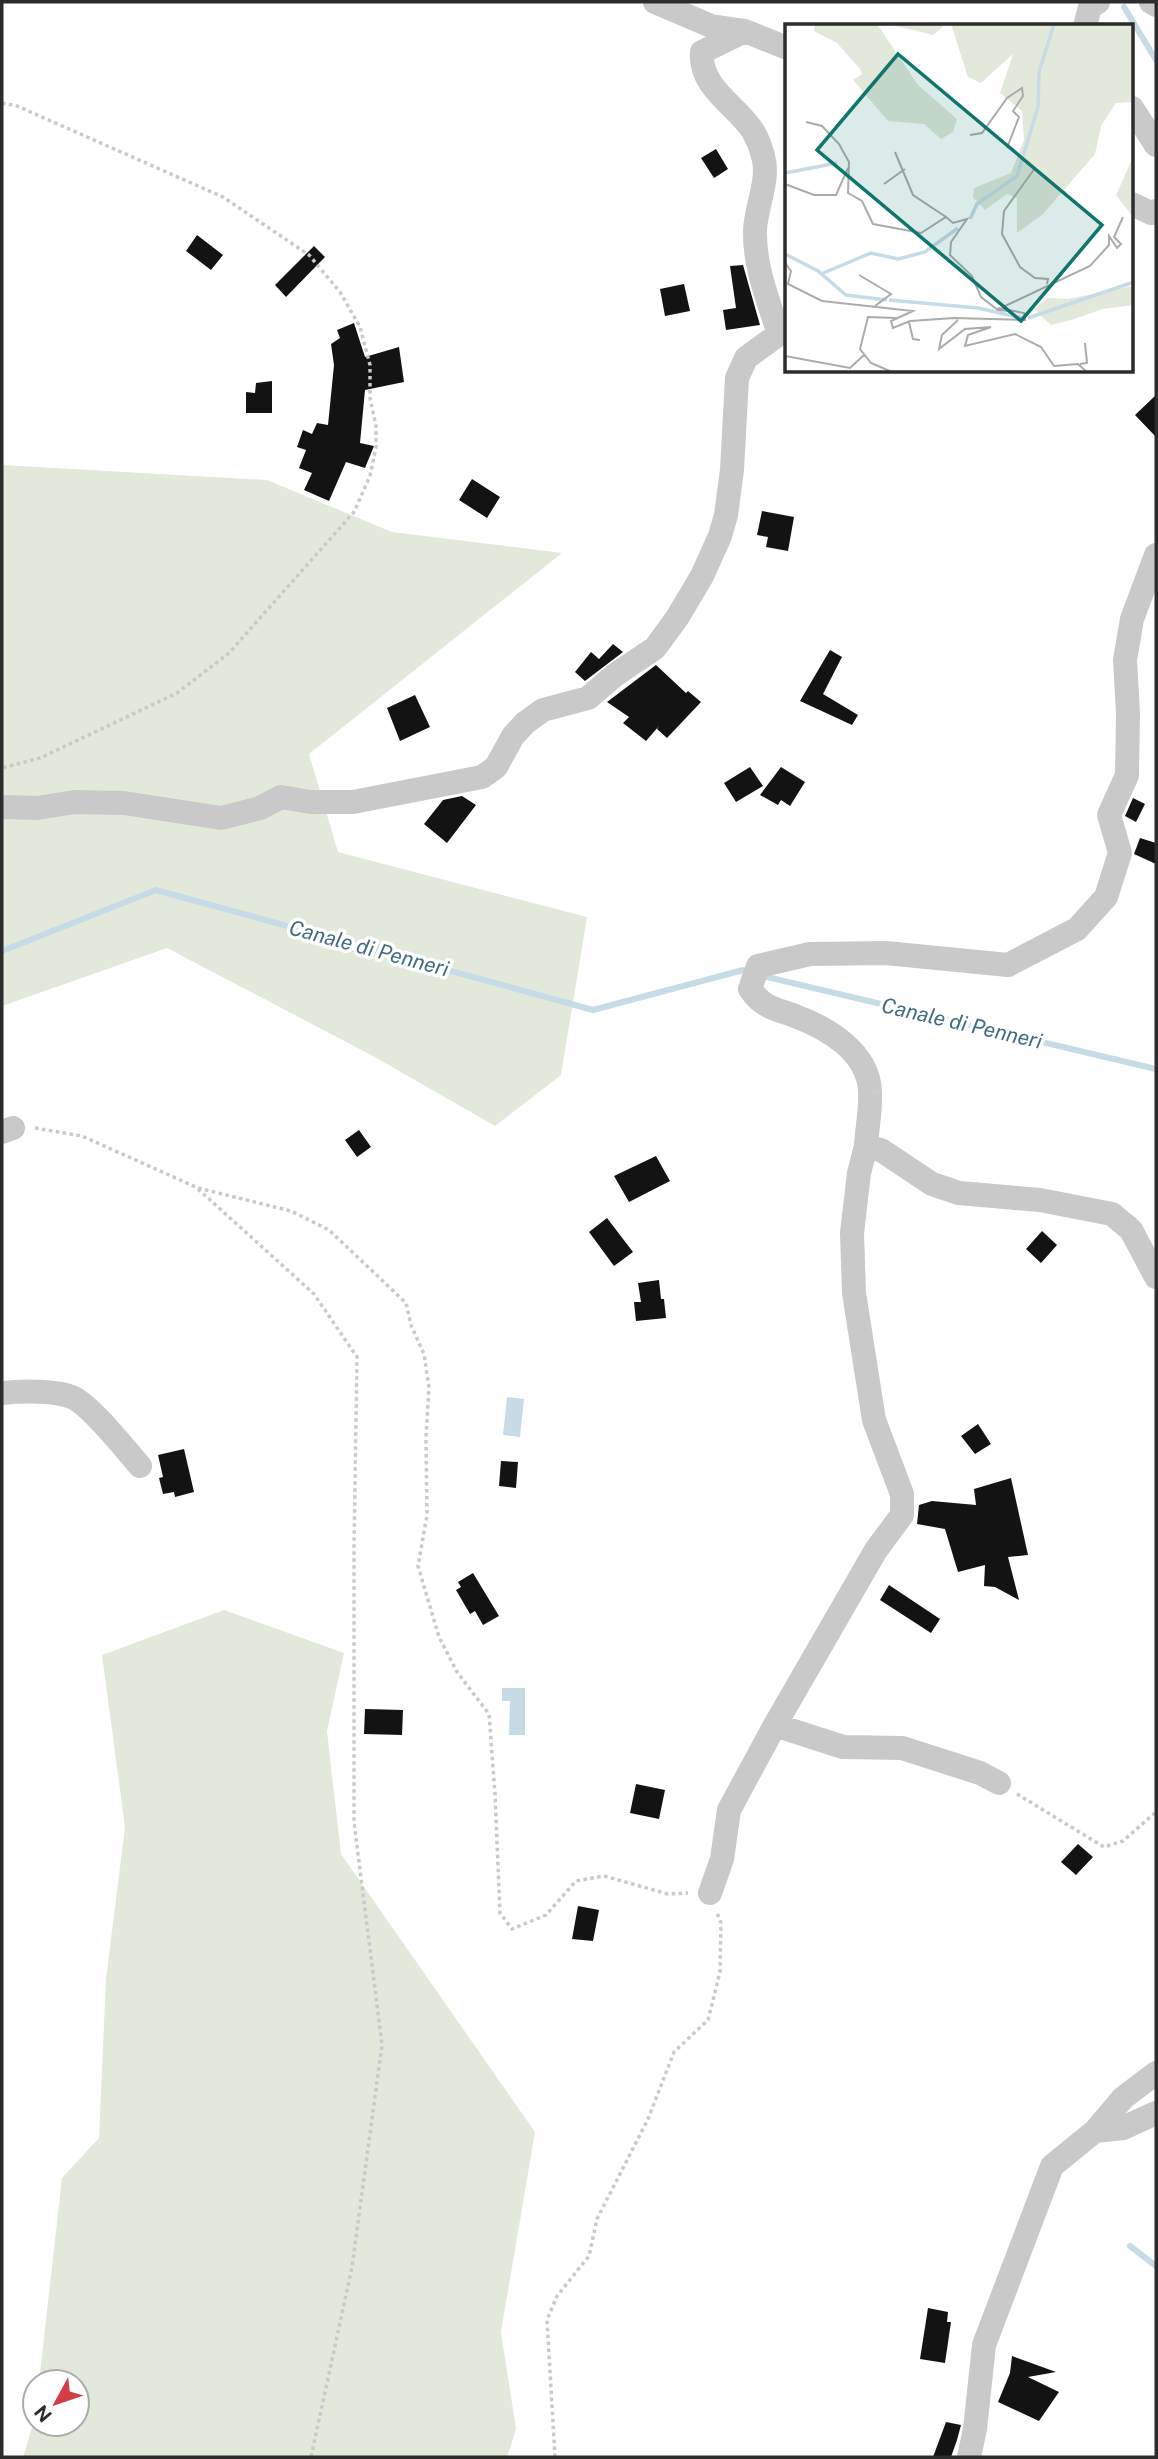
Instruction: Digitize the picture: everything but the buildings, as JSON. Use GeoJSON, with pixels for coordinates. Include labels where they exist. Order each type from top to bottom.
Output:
{"type":"FeatureCollection","features":[{"type":"Feature","properties":{"kind":"street"},"geometry":{"type":"LineString","coordinates":[[655,2],[711,26],[745,31],[785,47]]}},
{"type":"Feature","properties":{"kind":"street"},"geometry":{"type":"LineString","coordinates":[[1086,24],[1090,7],[1098,2]]}},
{"type":"Feature","properties":{"kind":"street"},"geometry":{"type":"LineString","coordinates":[[1151,2],[1156,5]]}},
{"type":"Feature","properties":{"kind":"street"},"geometry":{"type":"LineString","coordinates":[[2,807],[37,808],[75,802],[124,803],[221,818],[260,808],[281,797],[310,802],[353,802],[482,777],[496,767],[513,737],[525,723],[543,710],[588,698],[615,675],[655,648],[702,576],[720,536],[726,515],[732,470],[737,378],[746,358],[779,334],[764,292],[755,233],[757,207],[765,170],[764,157],[753,131],[712,85],[701,64],[702,52],[745,31]]}},
{"type":"Feature","properties":{"kind":"street"},"geometry":{"type":"LineString","coordinates":[[1134,111],[1156,145]]}},
{"type":"Feature","properties":{"kind":"street"},"geometry":{"type":"LineString","coordinates":[[1134,205],[1151,213],[1156,211]]}},
{"type":"Feature","properties":{"kind":"street"},"geometry":{"type":"LineString","coordinates":[[710,1893],[722,1859],[729,1810],[876,1550],[902,1515],[902,1494],[874,1420],[854,1293],[852,1233],[859,1173],[866,1146],[870,1090],[863,1066],[841,1039],[819,1025],[759,1002],[750,989],[758,966],[810,954],[886,953],[1008,965],[1077,929],[1106,897],[1120,853],[1109,815],[1127,775],[1125,660],[1132,619],[1156,555]]}},
{"type":"Feature","properties":{"kind":"street"},"geometry":{"type":"LineString","coordinates":[[866,1146],[881,1150],[932,1184],[960,1193],[1040,1200],[1112,1214],[1130,1230],[1156,1277]]}},
{"type":"Feature","properties":{"kind":"street"},"geometry":{"type":"LineString","coordinates":[[2,1393],[20,1391],[74,1398],[100,1421],[140,1466]]}},
{"type":"Feature","properties":{"kind":"street"},"geometry":{"type":"LineString","coordinates":[[775,1725],[842,1747],[902,1748],[979,1773],[999,1783]]}},
{"type":"Feature","properties":{"kind":"street"},"geometry":{"type":"LineString","coordinates":[[969,2457],[975,2429],[984,2345],[1052,2166],[1095,2132],[1124,2098],[1156,2073]]}},
{"type":"Feature","properties":{"kind":"street"},"geometry":{"type":"LineString","coordinates":[[1095,2132],[1123,2129],[1156,2113]]}},
{"type":"Feature","properties":{"kind":"path"},"geometry":{"type":"LineString","coordinates":[[2,103],[17,107],[223,197],[309,255],[340,292],[360,327],[370,365],[370,398],[376,426],[376,447],[370,476],[354,512],[229,653],[177,693],[40,758],[2,768]]}},
{"type":"Feature","properties":{"kind":"path"},"geometry":{"type":"LineString","coordinates":[[7,1130],[44,1128],[82,1136],[198,1188],[291,1211],[329,1230],[406,1303],[411,1325],[424,1354],[429,1387],[426,1438],[427,1516],[418,1566],[439,1637],[457,1672],[489,1714],[500,1913],[512,1929],[546,1915],[576,1881],[604,1876],[668,1894],[710,1893],[721,1923],[720,1972],[708,2020],[674,2052],[648,2119],[597,2220],[589,2256],[557,2296],[547,2320],[555,2457]]}},
{"type":"Feature","properties":{"kind":"path"},"geometry":{"type":"LineString","coordinates":[[198,1188],[314,1294],[357,1357],[354,1822],[382,2045],[352,2267],[311,2457]]}},
{"type":"Feature","properties":{"kind":"path"},"geometry":{"type":"LineString","coordinates":[[999,1783],[1104,1847],[1123,1841],[1156,1812]]}},
{"type":"Feature","properties":{"kind":"shaded area"},"geometry":{"type":"Polygon","coordinates":[[[2,465],[267,480],[392,532],[562,553],[309,754],[338,852],[587,917],[561,1075],[495,1126],[373,1056],[167,948],[2,1006],[2,465]]]}},
{"type":"Feature","properties":{"kind":"shaded area"},"geometry":{"type":"Polygon","coordinates":[[[224,1610],[344,1653],[327,1731],[341,1854],[535,2132],[501,2332],[516,2429],[507,2457],[23,2457],[29,2438],[91,2438],[91,2368],[41,2368],[62,2178],[99,2138],[106,1979],[125,1827],[102,1655],[224,1610]]]}},
{"type":"Feature","properties":{"kind":"water"},"geometry":{"type":"Polygon","coordinates":[[[507,1397],[524,1399],[520,1437],[503,1435],[507,1397]]]}},
{"type":"Feature","properties":{"kind":"water"},"geometry":{"type":"Polygon","coordinates":[[[502,1688],[525,1688],[525,1735],[509,1735],[510,1701],[502,1701],[502,1688]]]}},
{"type":"Feature","properties":{"kind":"waterway"},"geometry":{"type":"LineString","coordinates":[[1124,7],[1156,60]]}},
{"type":"Feature","properties":{"kind":"waterway","name":"Canale di Penneri"},"geometry":{"type":"LineString","coordinates":[[2,951],[156,890],[593,1010],[743,970]]}},
{"type":"Feature","properties":{"kind":"waterway","name":"Canale di Penneri"},"geometry":{"type":"LineString","coordinates":[[767,977],[1156,1069]]}},
{"type":"Feature","properties":{"kind":"waterway"},"geometry":{"type":"LineString","coordinates":[[1130,2246],[1156,2266]]}}]}
